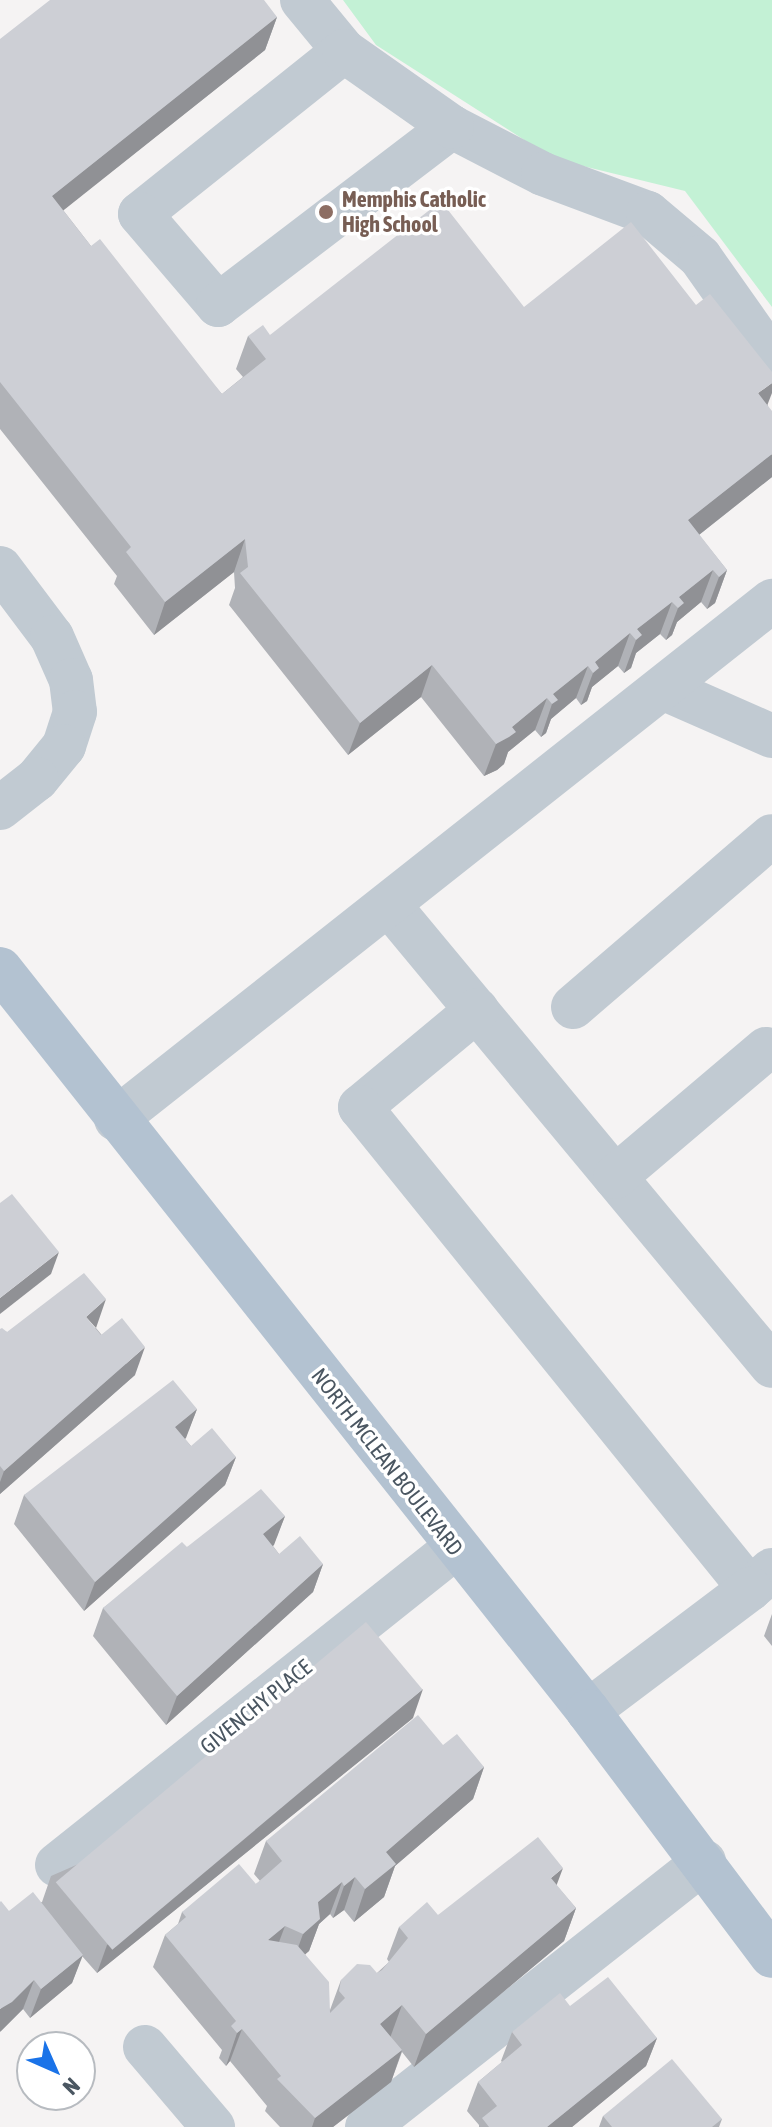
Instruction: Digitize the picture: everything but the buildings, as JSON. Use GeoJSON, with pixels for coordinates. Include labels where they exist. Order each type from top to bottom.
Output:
{"type":"FeatureCollection","features":[{"type":"Feature","properties":{"kind":"main road","name":"NORTH MCLEAN BOULEVARD"},"geometry":{"type":"LineString","coordinates":[[0,969],[455,1548],[588,1711],[772,1956]]}},
{"type":"Feature","properties":{"kind":"street"},"geometry":{"type":"LineString","coordinates":[[302,0],[344,51],[452,127],[543,174],[648,213],[700,257],[772,359]]}},
{"type":"Feature","properties":{"kind":"street"},"geometry":{"type":"LineString","coordinates":[[344,51],[140,214],[218,305],[452,127]]}},
{"type":"Feature","properties":{"kind":"street"},"geometry":{"type":"LineString","coordinates":[[0,568],[52,637],[71,680],[75,712],[64,746],[37,779],[0,808]]}},
{"type":"Feature","properties":{"kind":"street"},"geometry":{"type":"LineString","coordinates":[[116,1119],[665,689],[772,601]]}},
{"type":"Feature","properties":{"kind":"street"},"geometry":{"type":"LineString","coordinates":[[665,689],[772,736]]}},
{"type":"Feature","properties":{"kind":"street"},"geometry":{"type":"LineString","coordinates":[[573,1007],[772,836]]}},
{"type":"Feature","properties":{"kind":"street"},"geometry":{"type":"LineString","coordinates":[[389,905],[772,1366]]}},
{"type":"Feature","properties":{"kind":"street"},"geometry":{"type":"LineString","coordinates":[[477,1010],[360,1107],[761,1580],[588,1711]]}},
{"type":"Feature","properties":{"kind":"street"},"geometry":{"type":"LineString","coordinates":[[615,1177],[766,1049]]}},
{"type":"Feature","properties":{"kind":"street","name":"GIVENCHY PLACE"},"geometry":{"type":"LineString","coordinates":[[57,1865],[455,1548]]}},
{"type":"Feature","properties":{"kind":"street"},"geometry":{"type":"LineString","coordinates":[[367,2127],[704,1862]]}},
{"type":"Feature","properties":{"kind":"street"},"geometry":{"type":"LineString","coordinates":[[145,2047],[213,2127]]}},
{"type":"Feature","properties":{"kind":"green space"},"geometry":{"type":"Polygon","coordinates":[[[343,0],[772,0],[772,307],[685,191],[554,159],[376,45],[343,0]]]}},
{"type":"Feature","properties":{"kind":"place","name":"Memphis Catholic High School"},"geometry":{"type":"Point","coordinates":[326,212]}}]}
